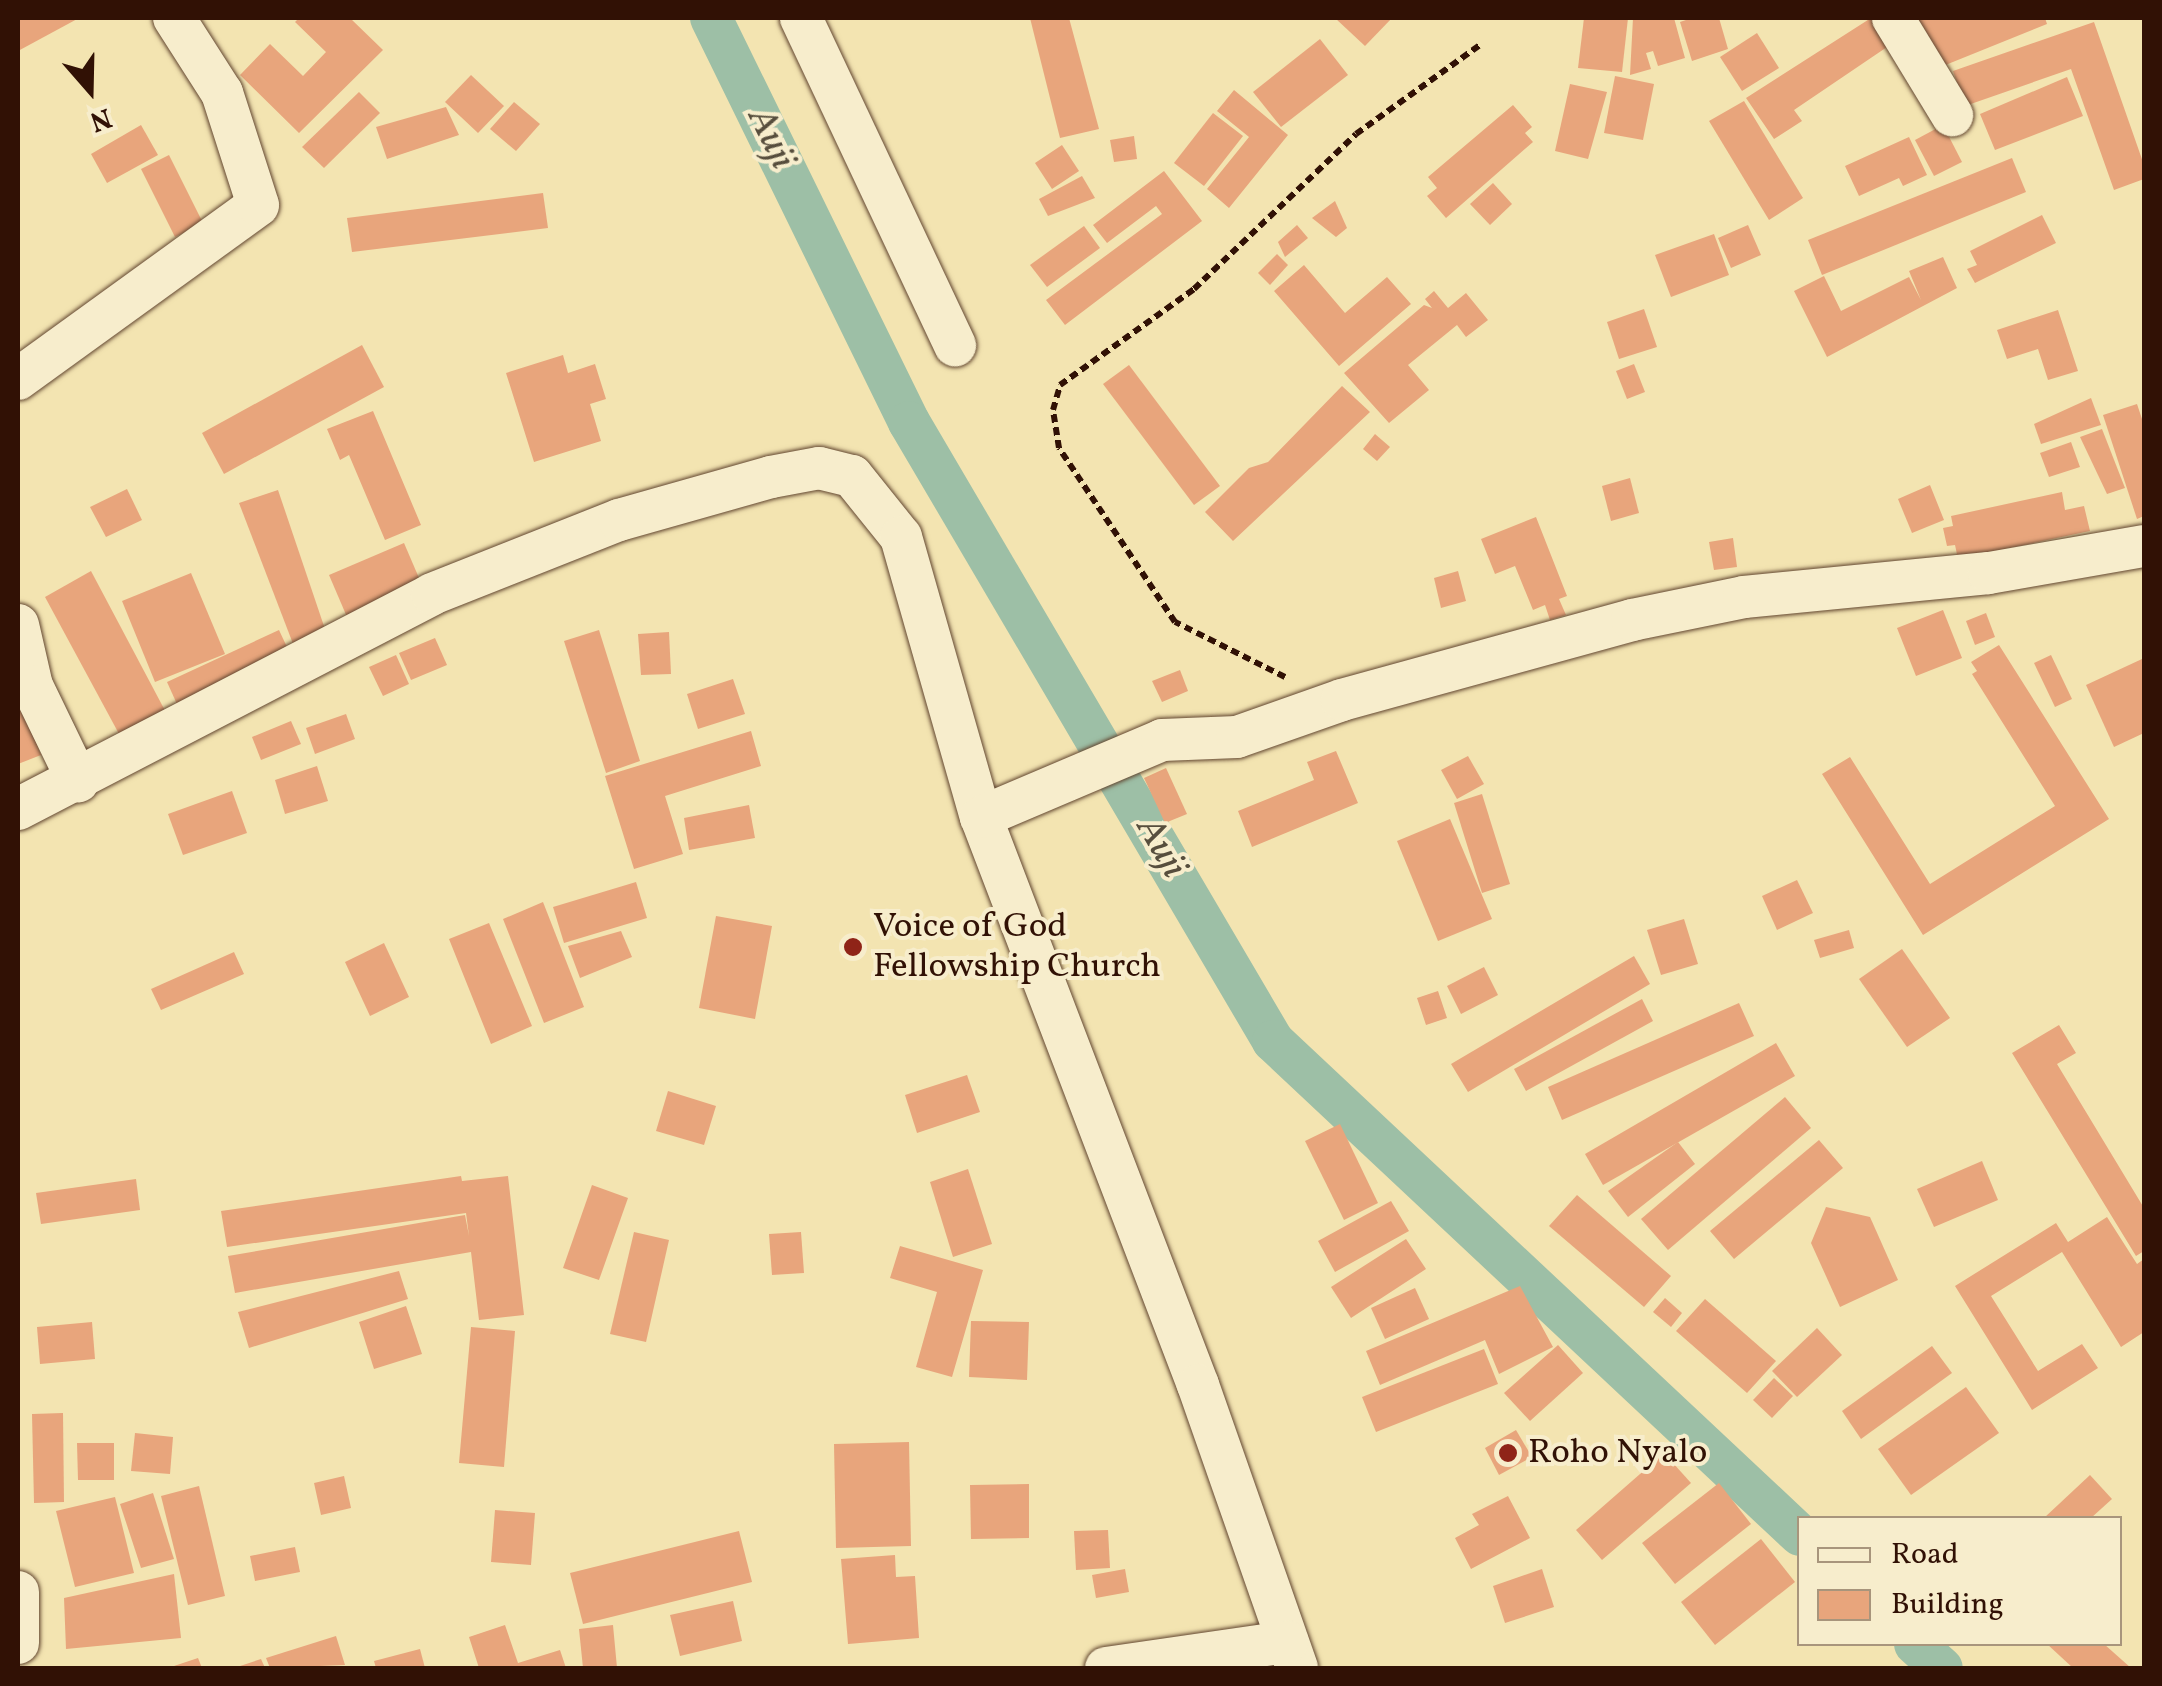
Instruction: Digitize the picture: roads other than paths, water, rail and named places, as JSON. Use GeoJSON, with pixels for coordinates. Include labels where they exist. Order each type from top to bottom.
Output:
{"type":"FeatureCollection","features":[{"type":"Feature","properties":{"kind":"street"},"geometry":{"type":"LineString","coordinates":[[18,379],[258,205],[222,94],[174,18]]}},
{"type":"Feature","properties":{"kind":"street"},"geometry":{"type":"LineString","coordinates":[[800,18],[955,346]]}},
{"type":"Feature","properties":{"kind":"street"},"geometry":{"type":"LineString","coordinates":[[1892,18],[1952,115]]}},
{"type":"Feature","properties":{"kind":"street"},"geometry":{"type":"LineString","coordinates":[[18,809],[432,594],[619,520],[819,468],[852,476],[901,537],[981,817],[1198,1385],[1292,1655],[1106,1668]]}},
{"type":"Feature","properties":{"kind":"street"},"geometry":{"type":"LineString","coordinates":[[981,817],[1162,740],[1237,737],[1342,700],[1702,604],[1988,573],[2144,546]]}},
{"type":"Feature","properties":{"kind":"street"},"geometry":{"type":"LineString","coordinates":[[18,625],[32,686],[78,780]]}},
{"type":"Feature","properties":{"kind":"street"},"geometry":{"type":"LineString","coordinates":[[18,1592],[18,1643]]}},
{"type":"Feature","properties":{"kind":"waterway","name":"Auji"},"geometry":{"type":"LineString","coordinates":[[711,18],[909,422],[1273,1041],[1797,1532]]}},
{"type":"Feature","properties":{"kind":"waterway","name":"Auji"},"geometry":{"type":"LineString","coordinates":[[1917,1646],[1942,1668]]}},
{"type":"Feature","properties":{"kind":"place","name":"Voice of God Fellowship Church"},"geometry":{"type":"Point","coordinates":[853,947]}},
{"type":"Feature","properties":{"kind":"place","name":"Roho Nyalo"},"geometry":{"type":"Point","coordinates":[1508,1453]}}]}
